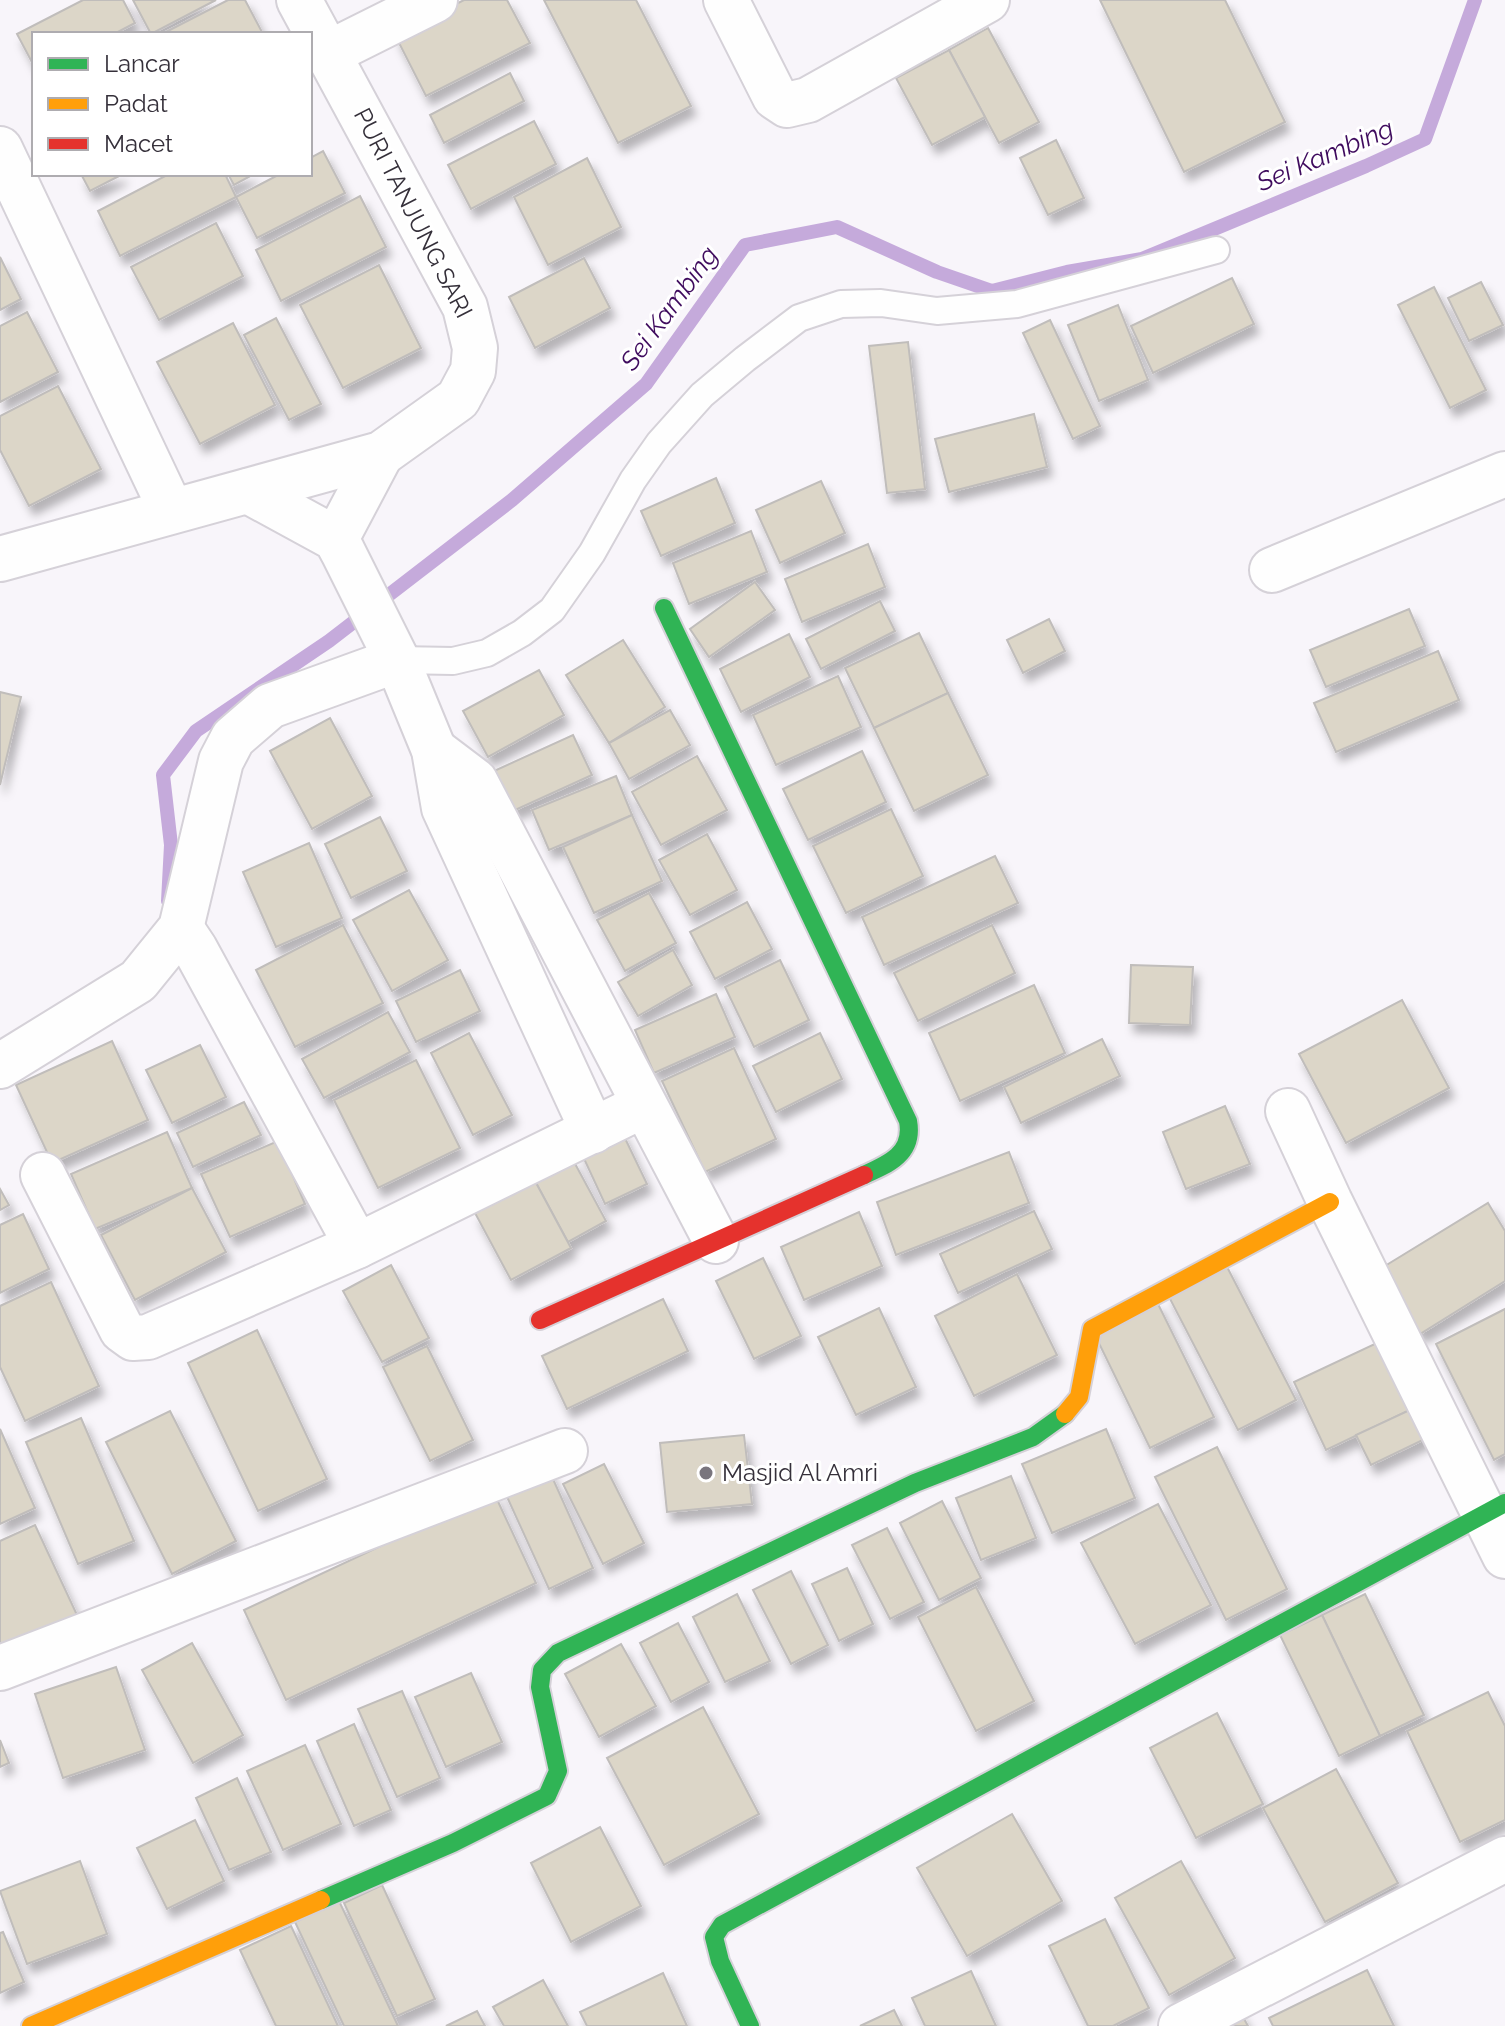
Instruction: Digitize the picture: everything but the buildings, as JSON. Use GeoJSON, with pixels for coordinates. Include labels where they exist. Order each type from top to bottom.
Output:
{"type":"FeatureCollection","features":[{"type":"Feature","properties":{"kind":"street","name":"PURI TANJUNG SARI"},"geometry":{"type":"LineString","coordinates":[[0,559],[381,454],[458,399],[473,371],[475,348],[465,307],[299,0]]}},
{"type":"Feature","properties":{"kind":"street"},"geometry":{"type":"LineString","coordinates":[[329,53],[435,0]]}},
{"type":"Feature","properties":{"kind":"street"},"geometry":{"type":"LineString","coordinates":[[726,0],[775,97],[787,105],[808,100],[987,0]]}},
{"type":"Feature","properties":{"kind":"street"},"geometry":{"type":"LineString","coordinates":[[0,149],[171,510]]}},
{"type":"Feature","properties":{"kind":"street"},"geometry":{"type":"LineString","coordinates":[[344,554],[381,454]]}},
{"type":"Feature","properties":{"kind":"street"},"geometry":{"type":"LineString","coordinates":[[1272,570],[1505,474]]}},
{"type":"Feature","properties":{"kind":"street"},"geometry":{"type":"LineString","coordinates":[[248,491],[344,554],[389,644],[434,750],[444,808],[593,1131]]}},
{"type":"Feature","properties":{"kind":"street"},"geometry":{"type":"LineString","coordinates":[[540,1320],[892,1163],[909,1143],[911,1132],[664,608]]}},
{"type":"Feature","properties":{"kind":"street"},"geometry":{"type":"LineString","coordinates":[[0,1066],[138,981],[181,928],[221,761],[233,738],[270,706],[389,644]]}},
{"type":"Feature","properties":{"kind":"street"},"geometry":{"type":"LineString","coordinates":[[434,750],[475,781],[716,1241]]}},
{"type":"Feature","properties":{"kind":"street"},"geometry":{"type":"LineString","coordinates":[[181,928],[357,1246]]}},
{"type":"Feature","properties":{"kind":"street"},"geometry":{"type":"LineString","coordinates":[[43,1175],[122,1330],[133,1338],[148,1337],[357,1246],[644,1105]]}},
{"type":"Feature","properties":{"kind":"street"},"geometry":{"type":"LineString","coordinates":[[1288,1111],[1330,1202],[1495,1509],[1505,1556]]}},
{"type":"Feature","properties":{"kind":"street"},"geometry":{"type":"LineString","coordinates":[[31,2026],[453,1843],[547,1796],[558,1771],[540,1687],[542,1670],[558,1653],[915,1483],[1033,1437],[1066,1413],[1079,1397],[1092,1329],[1330,1202]]}},
{"type":"Feature","properties":{"kind":"street"},"geometry":{"type":"LineString","coordinates":[[0,1668],[565,1451]]}},
{"type":"Feature","properties":{"kind":"street"},"geometry":{"type":"LineString","coordinates":[[750,2026],[720,1961],[714,1937],[722,1925],[1495,1509]]}},
{"type":"Feature","properties":{"kind":"street"},"geometry":{"type":"LineString","coordinates":[[1181,2026],[1505,1859]]}},
{"type":"Feature","properties":{"kind":"lane"},"geometry":{"type":"LineString","coordinates":[[389,644],[453,661],[487,653],[522,633],[552,610],[592,553],[633,480],[659,443],[702,395],[799,318],[841,304],[881,303],[937,311],[1017,304],[1216,250]]}},
{"type":"Feature","properties":{"kind":"waterway","name":"Sei Kambing"},"geometry":{"type":"LineString","coordinates":[[168,901],[171,845],[163,775],[196,731],[329,641],[512,500],[646,384],[745,245],[837,227],[937,272],[992,291],[1067,272],[1142,259],[1425,139],[1475,0]]}},
{"type":"Feature","properties":{"kind":"traffic: fast"},"geometry":{"type":"LineString","coordinates":[[664,608],[908,1121],[907,1141],[898,1156],[864,1175]]}},
{"type":"Feature","properties":{"kind":"traffic: fast"},"geometry":{"type":"LineString","coordinates":[[321,1900],[453,1843],[547,1796],[558,1771],[540,1687],[542,1670],[558,1653],[915,1483],[1033,1437],[1065,1414]]}},
{"type":"Feature","properties":{"kind":"traffic: fast"},"geometry":{"type":"LineString","coordinates":[[750,2026],[720,1961],[714,1937],[722,1925],[1505,1503]]}},
{"type":"Feature","properties":{"kind":"traffic: slow"},"geometry":{"type":"LineString","coordinates":[[1065,1414],[1079,1397],[1092,1329],[1330,1202]]}},
{"type":"Feature","properties":{"kind":"traffic: slow"},"geometry":{"type":"LineString","coordinates":[[31,2026],[321,1900]]}},
{"type":"Feature","properties":{"kind":"traffic: jam"},"geometry":{"type":"LineString","coordinates":[[540,1320],[864,1175]]}},
{"type":"Feature","properties":{"kind":"place","name":"Masjid Al Amri"},"geometry":{"type":"Point","coordinates":[706,1473]}}]}
